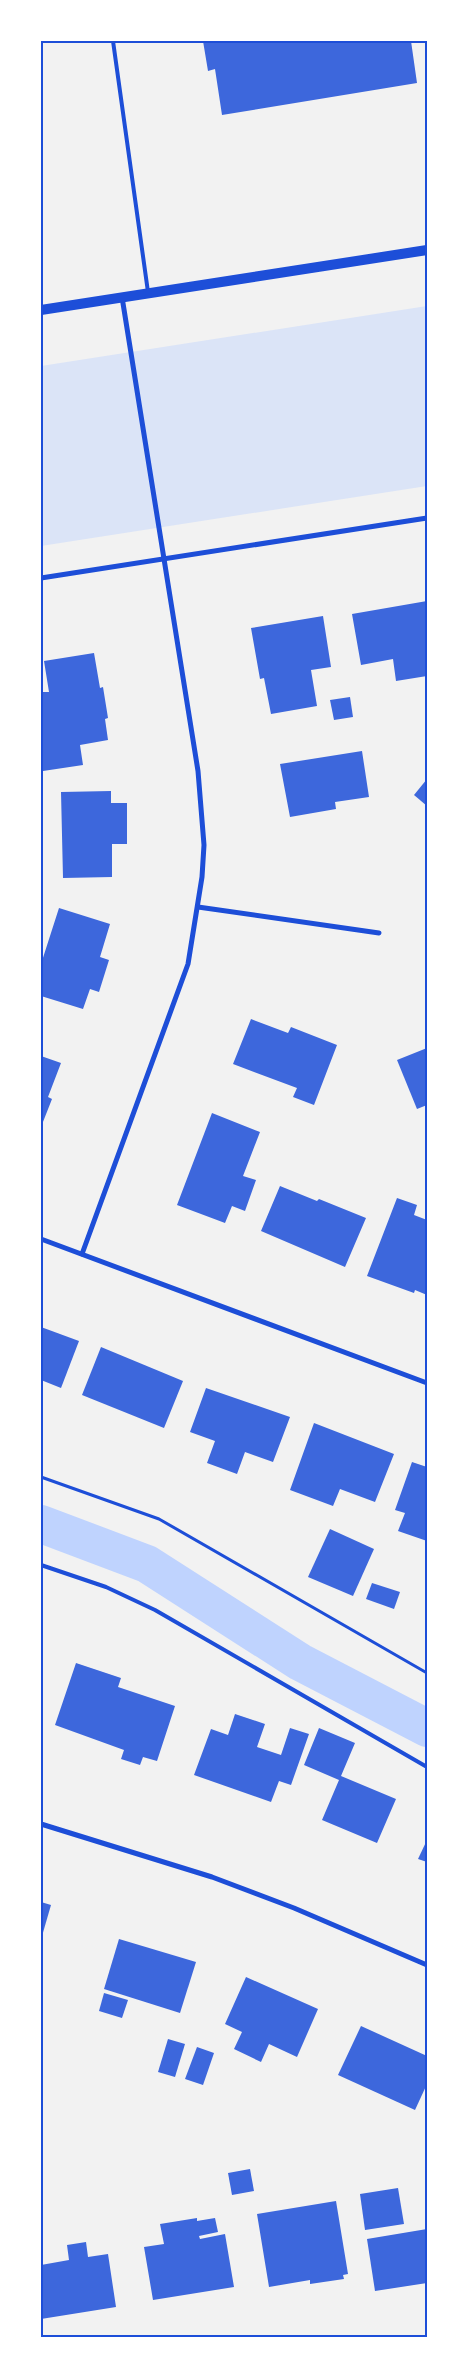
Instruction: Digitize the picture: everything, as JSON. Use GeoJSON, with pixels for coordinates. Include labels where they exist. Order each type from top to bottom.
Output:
{"type":"FeatureCollection","features":[{"type":"Feature","properties":{"kind":"main road"},"geometry":{"type":"LineString","coordinates":[[41,310],[427,250]]}},
{"type":"Feature","properties":{"kind":"street"},"geometry":{"type":"LineString","coordinates":[[82,1254],[180,991],[188,964],[198,908],[203,861],[202,809],[122,297]]}},
{"type":"Feature","properties":{"kind":"street"},"geometry":{"type":"LineString","coordinates":[[41,578],[427,518]]}},
{"type":"Feature","properties":{"kind":"street"},"geometry":{"type":"LineString","coordinates":[[198,908],[379,933]]}},
{"type":"Feature","properties":{"kind":"street"},"geometry":{"type":"LineString","coordinates":[[41,1239],[427,1383]]}},
{"type":"Feature","properties":{"kind":"street"},"geometry":{"type":"LineString","coordinates":[[41,1824],[212,1877],[294,1908],[427,1965]]}},
{"type":"Feature","properties":{"kind":"lane"},"geometry":{"type":"LineString","coordinates":[[113,41],[148,293]]}},
{"type":"Feature","properties":{"kind":"lane"},"geometry":{"type":"LineString","coordinates":[[41,1565],[106,1587],[155,1610],[427,1767]]}},
{"type":"Feature","properties":{"kind":"path"},"geometry":{"type":"LineString","coordinates":[[41,1477],[159,1518],[427,1673]]}},
{"type":"Feature","properties":{"kind":"shaded area"},"geometry":{"type":"Polygon","coordinates":[[[427,306],[427,486],[41,546],[41,366],[427,306]]]}},
{"type":"Feature","properties":{"kind":"building"},"geometry":{"type":"Polygon","coordinates":[[[203,41],[411,41],[417,83],[222,115],[215,69],[208,71],[203,41]]]}},
{"type":"Feature","properties":{"kind":"building"},"geometry":{"type":"Polygon","coordinates":[[[427,601],[427,676],[396,681],[393,659],[361,665],[352,614],[427,601]]]}},
{"type":"Feature","properties":{"kind":"building"},"geometry":{"type":"Polygon","coordinates":[[[323,616],[331,667],[311,670],[317,706],[271,714],[264,678],[260,679],[251,628],[323,616]]]}},
{"type":"Feature","properties":{"kind":"building"},"geometry":{"type":"Polygon","coordinates":[[[94,653],[100,688],[103,687],[108,718],[105,719],[108,740],[80,745],[83,765],[43,771],[41,692],[49,692],[44,661],[94,653]]]}},
{"type":"Feature","properties":{"kind":"building"},"geometry":{"type":"Polygon","coordinates":[[[350,697],[353,717],[334,720],[330,700],[350,697]]]}},
{"type":"Feature","properties":{"kind":"building"},"geometry":{"type":"Polygon","coordinates":[[[362,751],[369,797],[335,802],[336,809],[290,817],[280,764],[362,751]]]}},
{"type":"Feature","properties":{"kind":"building"},"geometry":{"type":"Polygon","coordinates":[[[427,779],[427,806],[414,795],[427,779]]]}},
{"type":"Feature","properties":{"kind":"building"},"geometry":{"type":"Polygon","coordinates":[[[111,791],[111,803],[127,803],[127,844],[112,844],[112,877],[63,878],[61,792],[111,791]]]}},
{"type":"Feature","properties":{"kind":"building"},"geometry":{"type":"Polygon","coordinates":[[[59,908],[110,924],[100,957],[109,960],[99,992],[90,989],[83,1009],[41,996],[41,964],[59,908]]]}},
{"type":"Feature","properties":{"kind":"building"},"geometry":{"type":"Polygon","coordinates":[[[251,1019],[288,1033],[291,1027],[337,1045],[314,1105],[293,1097],[297,1088],[233,1064],[251,1019]]]}},
{"type":"Feature","properties":{"kind":"building"},"geometry":{"type":"Polygon","coordinates":[[[427,1048],[427,1105],[417,1109],[397,1060],[427,1048]]]}},
{"type":"Feature","properties":{"kind":"building"},"geometry":{"type":"Polygon","coordinates":[[[41,1056],[61,1063],[48,1097],[52,1099],[41,1127],[41,1056]]]}},
{"type":"Feature","properties":{"kind":"building"},"geometry":{"type":"Polygon","coordinates":[[[212,1113],[260,1132],[243,1176],[256,1180],[245,1211],[232,1206],[225,1223],[177,1205],[212,1113]]]}},
{"type":"Feature","properties":{"kind":"building"},"geometry":{"type":"Polygon","coordinates":[[[280,1186],[366,1218],[345,1267],[261,1231],[280,1186]]]}},
{"type":"Feature","properties":{"kind":"building"},"geometry":{"type":"Polygon","coordinates":[[[397,1198],[417,1205],[414,1215],[427,1220],[427,1295],[415,1290],[414,1293],[367,1276],[397,1198]]]}},
{"type":"Feature","properties":{"kind":"building"},"geometry":{"type":"Polygon","coordinates":[[[41,1327],[79,1341],[61,1388],[41,1380],[41,1327]]]}},
{"type":"Feature","properties":{"kind":"building"},"geometry":{"type":"Polygon","coordinates":[[[101,1347],[183,1381],[164,1428],[82,1395],[101,1347]]]}},
{"type":"Feature","properties":{"kind":"building"},"geometry":{"type":"Polygon","coordinates":[[[206,1388],[290,1417],[273,1462],[245,1452],[237,1474],[207,1463],[215,1441],[190,1432],[206,1388]]]}},
{"type":"Feature","properties":{"kind":"building"},"geometry":{"type":"Polygon","coordinates":[[[314,1423],[394,1454],[375,1502],[340,1489],[333,1506],[290,1490],[314,1423]]]}},
{"type":"Feature","properties":{"kind":"building"},"geometry":{"type":"Polygon","coordinates":[[[412,1462],[427,1467],[427,1541],[398,1531],[405,1513],[395,1510],[412,1462]]]}},
{"type":"Feature","properties":{"kind":"building"},"geometry":{"type":"Polygon","coordinates":[[[330,1529],[374,1549],[353,1596],[308,1577],[330,1529]]]}},
{"type":"Feature","properties":{"kind":"building"},"geometry":{"type":"Polygon","coordinates":[[[372,1583],[400,1592],[394,1609],[366,1599],[372,1583]]]}},
{"type":"Feature","properties":{"kind":"building"},"geometry":{"type":"Polygon","coordinates":[[[76,1663],[121,1678],[118,1687],[175,1706],[157,1761],[143,1757],[140,1765],[121,1759],[124,1750],[55,1725],[76,1663]]]}},
{"type":"Feature","properties":{"kind":"building"},"geometry":{"type":"Polygon","coordinates":[[[235,1714],[265,1724],[257,1747],[281,1755],[290,1728],[309,1734],[291,1785],[279,1781],[271,1802],[194,1775],[211,1729],[228,1735],[235,1714]]]}},
{"type":"Feature","properties":{"kind":"building"},"geometry":{"type":"Polygon","coordinates":[[[319,1728],[355,1743],[341,1776],[396,1799],[377,1843],[322,1820],[339,1780],[304,1765],[319,1728]]]}},
{"type":"Feature","properties":{"kind":"building"},"geometry":{"type":"Polygon","coordinates":[[[427,1840],[427,1862],[418,1859],[427,1840]]]}},
{"type":"Feature","properties":{"kind":"building"},"geometry":{"type":"Polygon","coordinates":[[[41,1902],[51,1905],[42,1936],[41,1936],[41,1902]]]}},
{"type":"Feature","properties":{"kind":"building"},"geometry":{"type":"Polygon","coordinates":[[[119,1939],[196,1962],[180,2013],[104,1989],[119,1939]]]}},
{"type":"Feature","properties":{"kind":"building"},"geometry":{"type":"Polygon","coordinates":[[[246,1977],[318,2009],[297,2057],[269,2044],[261,2062],[234,2049],[242,2032],[225,2024],[246,1977]]]}},
{"type":"Feature","properties":{"kind":"building"},"geometry":{"type":"Polygon","coordinates":[[[104,1993],[128,2000],[122,2018],[99,2011],[104,1993]]]}},
{"type":"Feature","properties":{"kind":"building"},"geometry":{"type":"Polygon","coordinates":[[[361,2026],[427,2056],[427,2084],[415,2110],[338,2075],[361,2026]]]}},
{"type":"Feature","properties":{"kind":"building"},"geometry":{"type":"Polygon","coordinates":[[[168,2039],[185,2044],[175,2077],[158,2072],[168,2039]]]}},
{"type":"Feature","properties":{"kind":"building"},"geometry":{"type":"Polygon","coordinates":[[[197,2047],[214,2053],[203,2085],[185,2079],[197,2047]]]}},
{"type":"Feature","properties":{"kind":"building"},"geometry":{"type":"Polygon","coordinates":[[[250,2169],[254,2191],[232,2195],[228,2173],[250,2169]]]}},
{"type":"Feature","properties":{"kind":"building"},"geometry":{"type":"Polygon","coordinates":[[[398,2188],[404,2224],[365,2230],[360,2194],[398,2188]]]}},
{"type":"Feature","properties":{"kind":"building"},"geometry":{"type":"Polygon","coordinates":[[[336,2201],[348,2274],[343,2275],[344,2279],[310,2284],[310,2280],[269,2287],[257,2214],[336,2201]]]}},
{"type":"Feature","properties":{"kind":"building"},"geometry":{"type":"Polygon","coordinates":[[[197,2218],[197,2221],[215,2218],[218,2232],[199,2236],[200,2239],[225,2234],[234,2287],[153,2300],[144,2247],[164,2244],[160,2224],[197,2218]]]}},
{"type":"Feature","properties":{"kind":"building"},"geometry":{"type":"Polygon","coordinates":[[[427,2229],[427,2283],[375,2291],[367,2239],[427,2229]]]}},
{"type":"Feature","properties":{"kind":"building"},"geometry":{"type":"Polygon","coordinates":[[[86,2242],[88,2257],[108,2254],[116,2307],[41,2319],[41,2265],[69,2260],[67,2245],[86,2242]]]}},
{"type":"Feature","properties":{"kind":"waterway"},"geometry":{"type":"LineString","coordinates":[[41,1524],[147,1564],[300,1662],[427,1728]]}}]}
